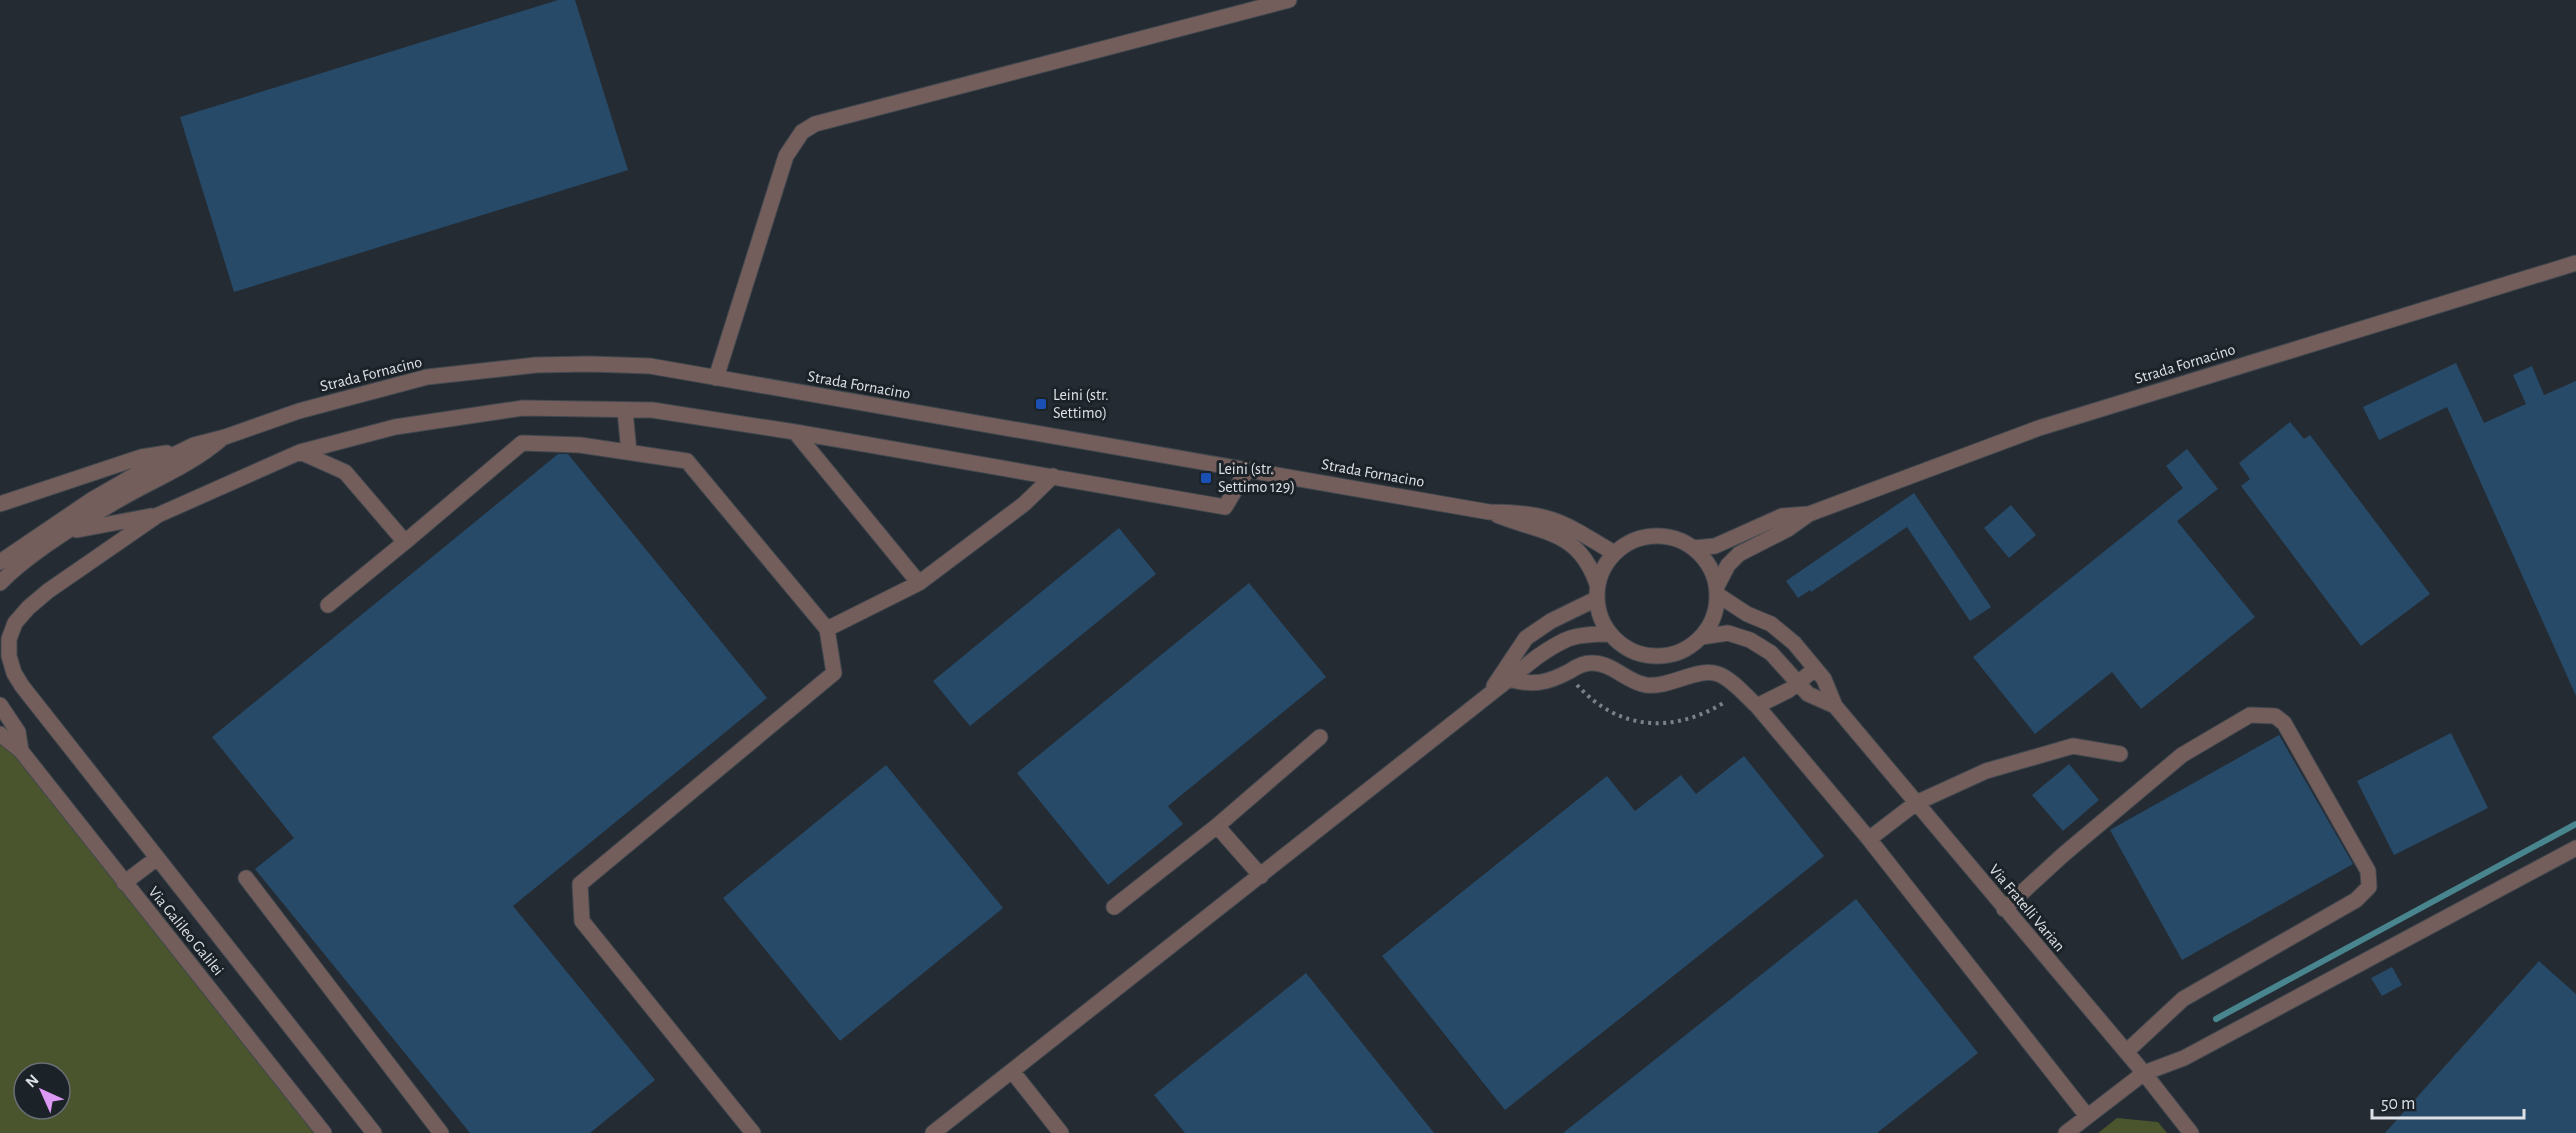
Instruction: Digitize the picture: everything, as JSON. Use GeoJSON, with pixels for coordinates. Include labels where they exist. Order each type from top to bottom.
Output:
{"type":"FeatureCollection","features":[{"type":"Feature","properties":{"kind":"street"},"geometry":{"type":"LineString","coordinates":[[716,378],[786,156],[802,132],[815,124],[1289,0]]}},
{"type":"Feature","properties":{"kind":"street","name":"Strada Fornacino"},"geometry":{"type":"LineString","coordinates":[[1717,591],[1728,565],[1738,554],[1788,529],[1809,514],[2038,428],[2576,263]]}},
{"type":"Feature","properties":{"kind":"street","name":"Strada Fornacino"},"geometry":{"type":"LineString","coordinates":[[0,562],[93,499],[147,468],[194,445],[225,437],[299,411],[427,377],[536,365],[590,364],[651,366],[1489,512],[1526,512],[1566,523],[1614,553]]}},
{"type":"Feature","properties":{"kind":"street"},"geometry":{"type":"LineString","coordinates":[[367,1130],[14,673],[9,656],[9,639],[15,623],[48,591],[158,515],[300,452],[395,427],[523,408],[652,410],[795,432],[1225,507],[1247,470]]}},
{"type":"Feature","properties":{"kind":"street"},"geometry":{"type":"LineString","coordinates":[[625,411],[629,452]]}},
{"type":"Feature","properties":{"kind":"street"},"geometry":{"type":"LineString","coordinates":[[795,432],[919,584]]}},
{"type":"Feature","properties":{"kind":"street","name":"Strada Fornacino"},"geometry":{"type":"LineString","coordinates":[[0,583],[11,572],[68,532],[126,496],[202,455],[225,437]]}},
{"type":"Feature","properties":{"kind":"street"},"geometry":{"type":"LineString","coordinates":[[328,605],[522,443],[580,445],[687,461],[827,629],[834,673],[580,884],[582,921],[753,1133]]}},
{"type":"Feature","properties":{"kind":"street","name":"Strada Fornacino"},"geometry":{"type":"LineString","coordinates":[[0,504],[141,457],[182,451]]}},
{"type":"Feature","properties":{"kind":"street"},"geometry":{"type":"LineString","coordinates":[[300,452],[345,472],[405,542]]}},
{"type":"Feature","properties":{"kind":"street"},"geometry":{"type":"LineString","coordinates":[[827,629],[919,584],[1024,504],[1053,476]]}},
{"type":"Feature","properties":{"kind":"street","name":"Strada Fornacino"},"geometry":{"type":"LineString","coordinates":[[1489,512],[1572,543],[1590,564],[1597,584]]}},
{"type":"Feature","properties":{"kind":"street","name":"Strada Fornacino"},"geometry":{"type":"LineString","coordinates":[[1694,548],[1715,546],[1782,516],[1809,514]]}},
{"type":"Feature","properties":{"kind":"street"},"geometry":{"type":"LineString","coordinates":[[68,532],[158,515]]}},
{"type":"Feature","properties":{"kind":"street"},"geometry":{"type":"LineString","coordinates":[[1661,535],[1678,539],[1694,548],[1704,558],[1712,572],[1717,591],[1716,610],[1710,625],[1701,637],[1684,650],[1665,657],[1644,656],[1624,648],[1609,634],[1600,618],[1596,600],[1597,584],[1603,567],[1614,553],[1644,536],[1661,535]]}},
{"type":"Feature","properties":{"kind":"street","name":"Via Fratelli Varian"},"geometry":{"type":"LineString","coordinates":[[1717,591],[1747,614],[1771,624],[1794,643],[1824,680],[1835,706],[2144,1073],[2191,1133]]}},
{"type":"Feature","properties":{"kind":"street"},"geometry":{"type":"LineString","coordinates":[[1486,698],[1526,638],[1551,621],[1596,600]]}},
{"type":"Feature","properties":{"kind":"street"},"geometry":{"type":"LineString","coordinates":[[933,1133],[1509,679],[1562,640],[1583,633],[1609,634]]}},
{"type":"Feature","properties":{"kind":"street","name":"Via Fratelli Varian"},"geometry":{"type":"LineString","coordinates":[[1701,637],[1728,633],[1750,640],[1771,653],[1808,694],[1835,706]]}},
{"type":"Feature","properties":{"kind":"street"},"geometry":{"type":"LineString","coordinates":[[1509,679],[1526,684],[1538,684],[1590,663],[1608,666],[1632,681],[1647,685],[1670,683],[1707,672],[1727,679],[1757,706],[1869,839],[2087,1116]]}},
{"type":"Feature","properties":{"kind":"street"},"geometry":{"type":"LineString","coordinates":[[1757,706],[1789,690],[1815,669]]}},
{"type":"Feature","properties":{"kind":"street","name":"Via Galileo Galilei"},"geometry":{"type":"LineString","coordinates":[[0,705],[18,732],[21,751]]}},
{"type":"Feature","properties":{"kind":"street"},"geometry":{"type":"LineString","coordinates":[[2004,909],[2064,854],[2182,754],[2250,716],[2275,716],[2284,723],[2368,871],[2369,887],[2356,900],[2183,999],[2126,1052]]}},
{"type":"Feature","properties":{"kind":"street","name":"Via Galileo Galilei"},"geometry":{"type":"LineString","coordinates":[[0,734],[21,751],[324,1133]]}},
{"type":"Feature","properties":{"kind":"street"},"geometry":{"type":"LineString","coordinates":[[1114,907],[1217,826],[1320,737]]}},
{"type":"Feature","properties":{"kind":"street"},"geometry":{"type":"LineString","coordinates":[[1869,839],[1916,803],[1966,779],[2031,757],[2073,747],[2120,754]]}},
{"type":"Feature","properties":{"kind":"street"},"geometry":{"type":"LineString","coordinates":[[1217,826],[1261,876]]}},
{"type":"Feature","properties":{"kind":"street"},"geometry":{"type":"LineString","coordinates":[[2066,1133],[2144,1073],[2184,1058],[2576,848]]}},
{"type":"Feature","properties":{"kind":"street"},"geometry":{"type":"LineString","coordinates":[[124,883],[157,858]]}},
{"type":"Feature","properties":{"kind":"street"},"geometry":{"type":"LineString","coordinates":[[246,878],[441,1133]]}},
{"type":"Feature","properties":{"kind":"street"},"geometry":{"type":"LineString","coordinates":[[1012,1071],[1061,1133]]}},
{"type":"Feature","properties":{"kind":"path"},"geometry":{"type":"LineString","coordinates":[[1576,685],[1589,699],[1606,711],[1640,722],[1660,724],[1677,722],[1696,717],[1725,702]]}},
{"type":"Feature","properties":{"kind":"green space"},"geometry":{"type":"Polygon","coordinates":[[[0,738],[20,758],[318,1133],[0,1133],[0,738]]]}},
{"type":"Feature","properties":{"kind":"green space"},"geometry":{"type":"Polygon","coordinates":[[[2117,1118],[2158,1122],[2167,1133],[2098,1133],[2117,1118]]]}},
{"type":"Feature","properties":{"kind":"building"},"geometry":{"type":"Polygon","coordinates":[[[558,0],[575,0],[628,170],[234,292],[180,117],[558,0]]]}},
{"type":"Feature","properties":{"kind":"building"},"geometry":{"type":"Polygon","coordinates":[[[2456,363],[2484,423],[2526,404],[2513,375],[2532,366],[2544,395],[2576,381],[2576,696],[2447,407],[2379,440],[2363,407],[2456,363]]]}},
{"type":"Feature","properties":{"kind":"building"},"geometry":{"type":"Polygon","coordinates":[[[2290,422],[2304,439],[2310,435],[2430,594],[2361,646],[2241,486],[2250,479],[2239,463],[2290,422]]]}},
{"type":"Feature","properties":{"kind":"building"},"geometry":{"type":"Polygon","coordinates":[[[2187,449],[2218,489],[2177,521],[2255,617],[2141,709],[2112,672],[2035,734],[1973,657],[2183,488],[2166,466],[2187,449]]]}},
{"type":"Feature","properties":{"kind":"building"},"geometry":{"type":"Polygon","coordinates":[[[558,454],[568,454],[767,698],[513,906],[655,1080],[590,1133],[470,1133],[255,869],[294,838],[212,737],[558,454]]]}},
{"type":"Feature","properties":{"kind":"building"},"geometry":{"type":"Polygon","coordinates":[[[1914,493],[1991,607],[1970,621],[1907,527],[1811,592],[1810,590],[1798,598],[1786,581],[1914,493]]]}},
{"type":"Feature","properties":{"kind":"building"},"geometry":{"type":"Polygon","coordinates":[[[2011,505],[2036,535],[2009,558],[1984,528],[2011,505]]]}},
{"type":"Feature","properties":{"kind":"building"},"geometry":{"type":"Polygon","coordinates":[[[1119,528],[1156,574],[970,726],[933,681],[1119,528]]]}},
{"type":"Feature","properties":{"kind":"building"},"geometry":{"type":"Polygon","coordinates":[[[1249,583],[1326,677],[1168,806],[1183,824],[1108,885],[1017,773],[1249,583]]]}},
{"type":"Feature","properties":{"kind":"building"},"geometry":{"type":"Polygon","coordinates":[[[2451,733],[2488,808],[2394,855],[2357,781],[2451,733]]]}},
{"type":"Feature","properties":{"kind":"building"},"geometry":{"type":"Polygon","coordinates":[[[2279,735],[2353,864],[2182,960],[2110,830],[2279,735]]]}},
{"type":"Feature","properties":{"kind":"building"},"geometry":{"type":"Polygon","coordinates":[[[1744,756],[1824,856],[1505,1110],[1382,956],[1607,776],[1635,811],[1681,775],[1696,794],[1744,756]]]}},
{"type":"Feature","properties":{"kind":"building"},"geometry":{"type":"Polygon","coordinates":[[[2069,764],[2099,800],[2063,831],[2032,795],[2069,764]]]}},
{"type":"Feature","properties":{"kind":"building"},"geometry":{"type":"Polygon","coordinates":[[[886,765],[1003,908],[840,1041],[723,898],[886,765]]]}},
{"type":"Feature","properties":{"kind":"building"},"geometry":{"type":"Polygon","coordinates":[[[1856,899],[1978,1053],[1877,1133],[1563,1133],[1856,899]]]}},
{"type":"Feature","properties":{"kind":"building"},"geometry":{"type":"Polygon","coordinates":[[[2539,961],[2576,994],[2576,1133],[2385,1133],[2539,961]]]}},
{"type":"Feature","properties":{"kind":"building"},"geometry":{"type":"Polygon","coordinates":[[[2392,967],[2402,985],[2382,996],[2371,978],[2392,967]]]}},
{"type":"Feature","properties":{"kind":"building"},"geometry":{"type":"Polygon","coordinates":[[[1306,973],[1434,1133],[1185,1133],[1154,1095],[1306,973]]]}},
{"type":"Feature","properties":{"kind":"waterway"},"geometry":{"type":"LineString","coordinates":[[2216,1019],[2576,824]]}},
{"type":"Feature","properties":{"kind":"place","name":"Leini (str. Settimo)"},"geometry":{"type":"Point","coordinates":[1041,404]}},
{"type":"Feature","properties":{"kind":"place","name":"Leini (str. Settimo 129)"},"geometry":{"type":"Point","coordinates":[1206,478]}}]}
